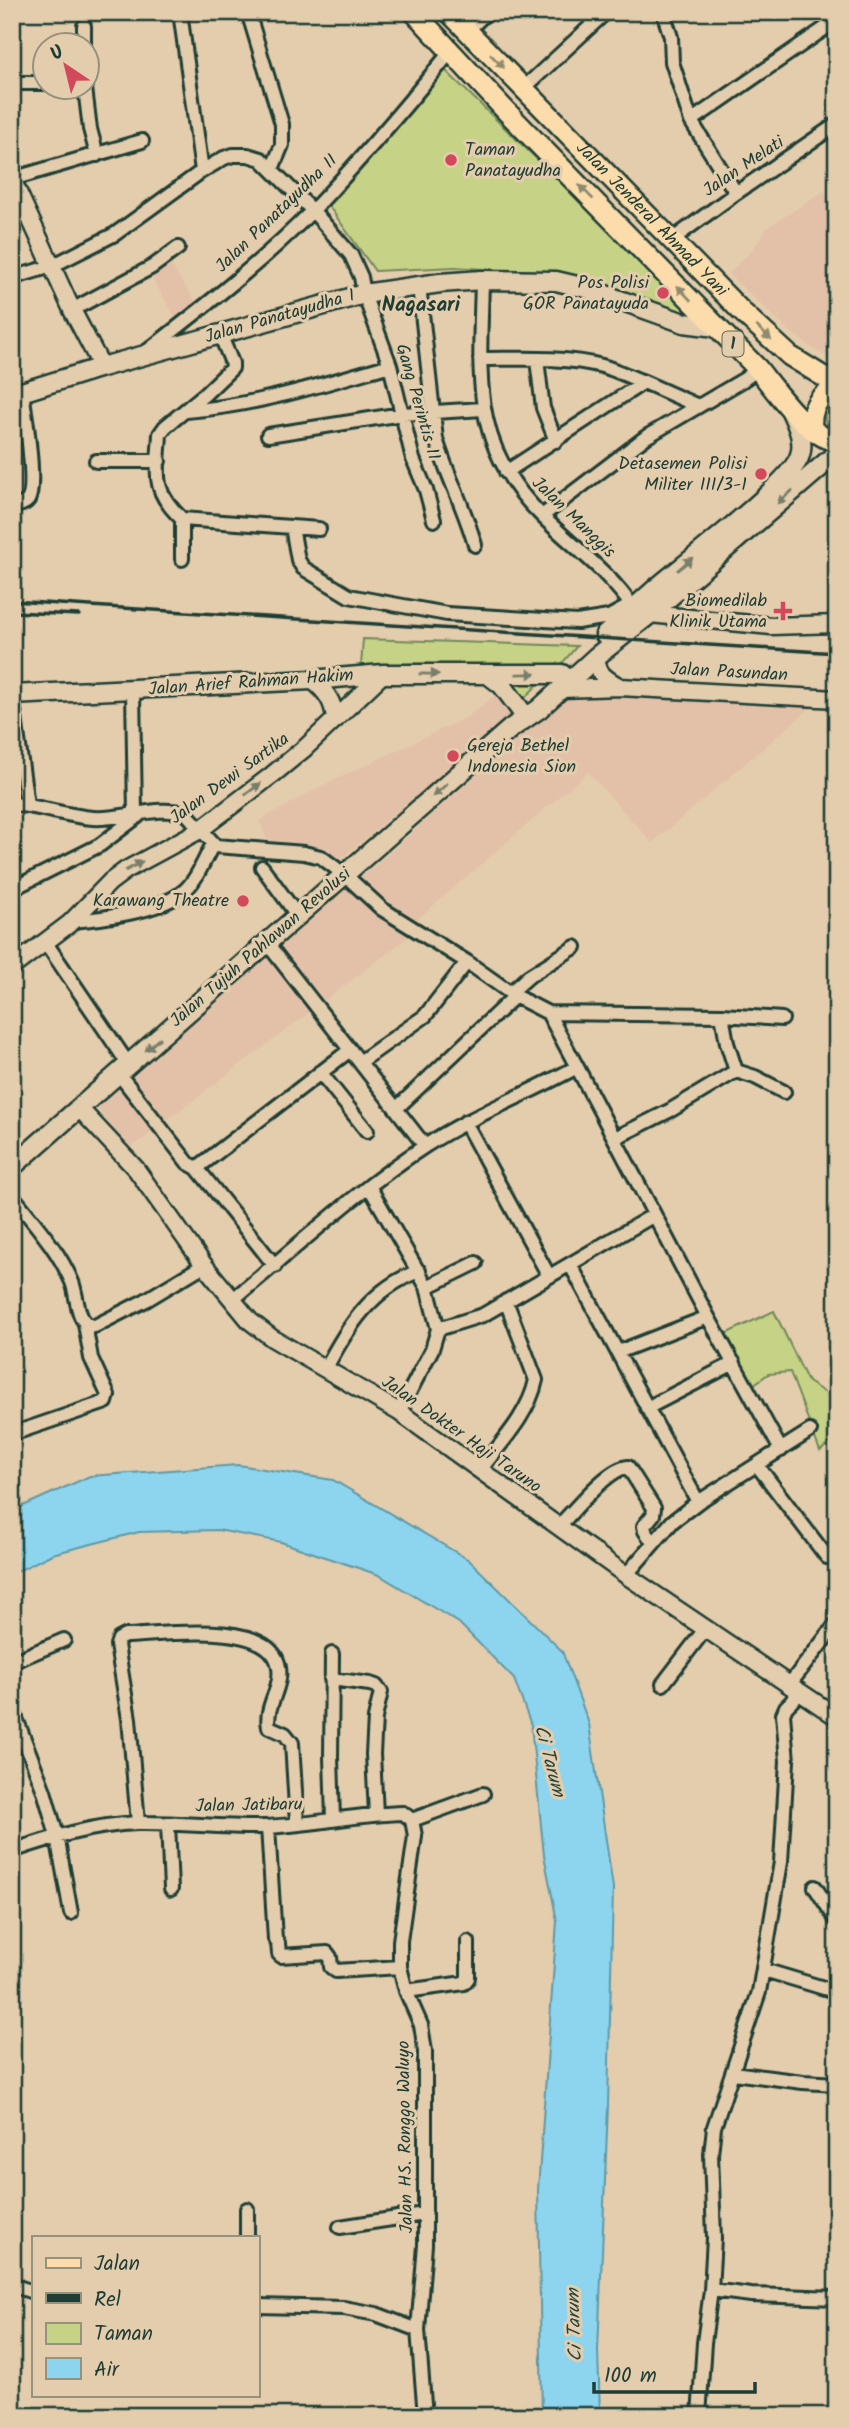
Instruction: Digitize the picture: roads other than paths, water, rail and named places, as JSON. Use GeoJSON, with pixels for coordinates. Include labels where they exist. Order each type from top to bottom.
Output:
{"type":"FeatureCollection","features":[{"type":"Feature","properties":{"kind":"main road","name":"Jalan Jenderal Ahmad Yani"},"geometry":{"type":"LineString","coordinates":[[414,12],[506,111],[758,369],[790,409],[807,436],[837,442]]}},
{"type":"Feature","properties":{"kind":"main road","name":"Jalan Jenderal Ahmad Yani"},"geometry":{"type":"LineString","coordinates":[[449,12],[741,311],[790,356],[837,387]]}},
{"type":"Feature","properties":{"kind":"main road","name":"Jalan Panatayudha I"},"geometry":{"type":"LineString","coordinates":[[17,394],[102,367],[364,294],[419,286],[482,280],[556,281],[586,288],[684,323],[716,327]]}},
{"type":"Feature","properties":{"kind":"main road"},"geometry":{"type":"LineString","coordinates":[[807,436],[816,404],[821,397],[837,387]]}},
{"type":"Feature","properties":{"kind":"main road","name":"Jalan Tujuh Pahlawan Revolusi"},"geometry":{"type":"LineString","coordinates":[[510,729],[522,712],[597,656],[650,593],[779,483],[794,468],[807,436]]}},
{"type":"Feature","properties":{"kind":"main road","name":"Jalan Tujuh Pahlawan Revolusi"},"geometry":{"type":"LineString","coordinates":[[12,1167],[510,729],[532,714],[562,681],[638,609],[837,453]]}},
{"type":"Feature","properties":{"kind":"main road","name":"Jalan Arief Rahman Hakim"},"geometry":{"type":"LineString","coordinates":[[12,695],[383,674],[489,675],[562,681]]}},
{"type":"Feature","properties":{"kind":"main road"},"geometry":{"type":"LineString","coordinates":[[489,675],[508,692],[522,712]]}},
{"type":"Feature","properties":{"kind":"street"},"geometry":{"type":"LineString","coordinates":[[180,12],[202,171]]}},
{"type":"Feature","properties":{"kind":"street"},"geometry":{"type":"LineString","coordinates":[[12,278],[52,266],[115,234],[224,158],[248,155],[261,159],[272,169],[282,145],[282,124],[248,12]]}},
{"type":"Feature","properties":{"kind":"street"},"geometry":{"type":"LineString","coordinates":[[467,31],[487,12]]}},
{"type":"Feature","properties":{"kind":"street"},"geometry":{"type":"LineString","coordinates":[[524,88],[606,12]]}},
{"type":"Feature","properties":{"kind":"street"},"geometry":{"type":"LineString","coordinates":[[663,12],[671,37],[672,62],[691,121],[736,193]]}},
{"type":"Feature","properties":{"kind":"street"},"geometry":{"type":"LineString","coordinates":[[691,121],[837,20]]}},
{"type":"Feature","properties":{"kind":"street"},"geometry":{"type":"LineString","coordinates":[[84,26],[84,32]]}},
{"type":"Feature","properties":{"kind":"street","name":"Jalan Panatayudha II"},"geometry":{"type":"LineString","coordinates":[[141,356],[222,293],[313,211],[451,51]]}},
{"type":"Feature","properties":{"kind":"street"},"geometry":{"type":"LineString","coordinates":[[12,83],[32,83]]}},
{"type":"Feature","properties":{"kind":"street"},"geometry":{"type":"LineString","coordinates":[[87,102],[97,155]]}},
{"type":"Feature","properties":{"kind":"street","name":"Jalan Melati"},"geometry":{"type":"LineString","coordinates":[[673,240],[837,124]]}},
{"type":"Feature","properties":{"kind":"street"},"geometry":{"type":"LineString","coordinates":[[102,367],[72,310],[12,179],[142,141]]}},
{"type":"Feature","properties":{"kind":"street","name":"Gang Perintis II"},"geometry":{"type":"LineString","coordinates":[[272,169],[351,255],[390,365],[414,459],[434,520]]}},
{"type":"Feature","properties":{"kind":"street"},"geometry":{"type":"LineString","coordinates":[[72,310],[152,267],[178,248]]}},
{"type":"Feature","properties":{"kind":"street","name":"Jalan Manggis"},"geometry":{"type":"LineString","coordinates":[[482,280],[480,359],[483,409],[494,449],[517,489],[541,516],[605,574],[638,609]]}},
{"type":"Feature","properties":{"kind":"street"},"geometry":{"type":"LineString","coordinates":[[419,286],[432,411],[442,458],[463,506],[475,545]]}},
{"type":"Feature","properties":{"kind":"street"},"geometry":{"type":"LineString","coordinates":[[182,559],[182,519],[161,496],[159,485],[161,431],[232,369],[220,334]]}},
{"type":"Feature","properties":{"kind":"street"},"geometry":{"type":"LineString","coordinates":[[480,359],[537,360],[603,366],[698,406]]}},
{"type":"Feature","properties":{"kind":"street"},"geometry":{"type":"LineString","coordinates":[[537,360],[543,408],[556,441]]}},
{"type":"Feature","properties":{"kind":"street"},"geometry":{"type":"LineString","coordinates":[[186,411],[212,409],[248,401],[336,381],[390,365]]}},
{"type":"Feature","properties":{"kind":"street"},"geometry":{"type":"LineString","coordinates":[[541,516],[624,452],[758,369]]}},
{"type":"Feature","properties":{"kind":"street"},"geometry":{"type":"LineString","coordinates":[[506,472],[644,382]]}},
{"type":"Feature","properties":{"kind":"street"},"geometry":{"type":"LineString","coordinates":[[12,506],[25,503],[29,498],[31,466],[17,394]]}},
{"type":"Feature","properties":{"kind":"street"},"geometry":{"type":"LineString","coordinates":[[268,435],[402,414],[483,409]]}},
{"type":"Feature","properties":{"kind":"street"},"geometry":{"type":"LineString","coordinates":[[96,461],[159,461]]}},
{"type":"Feature","properties":{"kind":"street"},"geometry":{"type":"LineString","coordinates":[[182,519],[318,529]]}},
{"type":"Feature","properties":{"kind":"street"},"geometry":{"type":"LineString","coordinates":[[292,527],[298,560],[303,568],[349,596],[447,614],[577,622],[638,609],[771,626],[837,624]]}},
{"type":"Feature","properties":{"kind":"street"},"geometry":{"type":"LineString","coordinates":[[597,656],[596,667],[600,674],[620,687]]}},
{"type":"Feature","properties":{"kind":"street","name":"Jalan Dewi Sartika"},"geometry":{"type":"LineString","coordinates":[[12,967],[72,921],[91,900],[126,870],[196,832],[305,748],[383,674]]}},
{"type":"Feature","properties":{"kind":"street"},"geometry":{"type":"LineString","coordinates":[[312,680],[330,697],[335,720]]}},
{"type":"Feature","properties":{"kind":"street","name":"Jalan Pasundan"},"geometry":{"type":"LineString","coordinates":[[562,681],[620,687],[837,699]]}},
{"type":"Feature","properties":{"kind":"street"},"geometry":{"type":"LineString","coordinates":[[133,690],[138,815]]}},
{"type":"Feature","properties":{"kind":"street"},"geometry":{"type":"LineString","coordinates":[[12,695],[14,727],[27,805]]}},
{"type":"Feature","properties":{"kind":"street"},"geometry":{"type":"LineString","coordinates":[[12,804],[92,818],[165,811],[182,812],[186,813],[196,832],[213,844],[321,857],[340,879],[382,909],[467,962],[512,994],[548,1013],[722,1015],[782,1019]]}},
{"type":"Feature","properties":{"kind":"street"},"geometry":{"type":"LineString","coordinates":[[12,889],[100,845],[138,815]]}},
{"type":"Feature","properties":{"kind":"street"},"geometry":{"type":"LineString","coordinates":[[72,921],[138,910],[176,897],[192,882],[213,844]]}},
{"type":"Feature","properties":{"kind":"street"},"geometry":{"type":"LineString","coordinates":[[262,866],[297,915]]}},
{"type":"Feature","properties":{"kind":"street"},"geometry":{"type":"LineString","coordinates":[[46,943],[124,1069],[188,1163],[197,1168],[275,1266]]}},
{"type":"Feature","properties":{"kind":"street"},"geometry":{"type":"LineString","coordinates":[[267,943],[425,1146]]}},
{"type":"Feature","properties":{"kind":"street"},"geometry":{"type":"LineString","coordinates":[[397,1108],[529,976],[575,947]]}},
{"type":"Feature","properties":{"kind":"street"},"geometry":{"type":"LineString","coordinates":[[360,1062],[425,1016],[467,962]]}},
{"type":"Feature","properties":{"kind":"street"},"geometry":{"type":"LineString","coordinates":[[548,1013],[781,1450]]}},
{"type":"Feature","properties":{"kind":"street"},"geometry":{"type":"LineString","coordinates":[[722,1015],[736,1071]]}},
{"type":"Feature","properties":{"kind":"street"},"geometry":{"type":"LineString","coordinates":[[197,1168],[350,1050]]}},
{"type":"Feature","properties":{"kind":"street"},"geometry":{"type":"LineString","coordinates":[[232,1300],[425,1146],[465,1122],[577,1068]]}},
{"type":"Feature","properties":{"kind":"street"},"geometry":{"type":"LineString","coordinates":[[615,1138],[671,1110],[736,1071],[755,1077],[784,1092]]}},
{"type":"Feature","properties":{"kind":"street"},"geometry":{"type":"LineString","coordinates":[[320,1072],[367,1131]]}},
{"type":"Feature","properties":{"kind":"street","name":"Jalan Dokter Haji Taruno"},"geometry":{"type":"LineString","coordinates":[[80,1109],[136,1169],[204,1265],[250,1321],[272,1338],[399,1412],[626,1575],[837,1717]]}},
{"type":"Feature","properties":{"kind":"street"},"geometry":{"type":"LineString","coordinates":[[465,1122],[549,1276]]}},
{"type":"Feature","properties":{"kind":"street"},"geometry":{"type":"LineString","coordinates":[[370,1188],[427,1287],[438,1329],[432,1349],[399,1412]]}},
{"type":"Feature","properties":{"kind":"street"},"geometry":{"type":"LineString","coordinates":[[12,1195],[65,1265],[85,1324],[91,1358],[108,1395],[106,1402],[12,1434]]}},
{"type":"Feature","properties":{"kind":"street"},"geometry":{"type":"LineString","coordinates":[[438,1329],[483,1315],[654,1214]]}},
{"type":"Feature","properties":{"kind":"street"},"geometry":{"type":"LineString","coordinates":[[427,1287],[476,1263]]}},
{"type":"Feature","properties":{"kind":"street"},"geometry":{"type":"LineString","coordinates":[[570,1264],[698,1502]]}},
{"type":"Feature","properties":{"kind":"street"},"geometry":{"type":"LineString","coordinates":[[85,1324],[95,1326],[122,1313],[204,1265]]}},
{"type":"Feature","properties":{"kind":"street"},"geometry":{"type":"LineString","coordinates":[[325,1370],[341,1338],[366,1304],[390,1285],[419,1271]]}},
{"type":"Feature","properties":{"kind":"street"},"geometry":{"type":"LineString","coordinates":[[480,1470],[517,1421],[536,1380],[506,1301]]}},
{"type":"Feature","properties":{"kind":"street"},"geometry":{"type":"LineString","coordinates":[[618,1352],[708,1317]]}},
{"type":"Feature","properties":{"kind":"street"},"geometry":{"type":"LineString","coordinates":[[647,1408],[734,1363]]}},
{"type":"Feature","properties":{"kind":"street"},"geometry":{"type":"LineString","coordinates":[[626,1575],[673,1521],[698,1502],[810,1431]]}},
{"type":"Feature","properties":{"kind":"street"},"geometry":{"type":"LineString","coordinates":[[757,1465],[827,1557]]}},
{"type":"Feature","properties":{"kind":"street"},"geometry":{"type":"LineString","coordinates":[[558,1527],[599,1485],[619,1468],[628,1466],[654,1508],[653,1515],[644,1526],[653,1542]]}},
{"type":"Feature","properties":{"kind":"street"},"geometry":{"type":"LineString","coordinates":[[699,2416],[711,2290],[712,2141],[721,2104],[764,1970],[783,1836],[787,1761],[783,1714],[795,1689],[837,1623]]}},
{"type":"Feature","properties":{"kind":"street"},"geometry":{"type":"LineString","coordinates":[[663,1684],[706,1628]]}},
{"type":"Feature","properties":{"kind":"street"},"geometry":{"type":"LineString","coordinates":[[138,1823],[129,1718],[117,1644],[119,1639],[125,1636],[211,1632],[245,1636],[271,1651],[278,1661],[277,1689],[267,1718],[268,1727],[285,1734],[292,1743],[298,1824]]}},
{"type":"Feature","properties":{"kind":"street"},"geometry":{"type":"LineString","coordinates":[[12,1662],[64,1640]]}},
{"type":"Feature","properties":{"kind":"street"},"geometry":{"type":"LineString","coordinates":[[332,1654],[333,1819]]}},
{"type":"Feature","properties":{"kind":"street"},"geometry":{"type":"LineString","coordinates":[[331,1679],[370,1684],[380,1689],[373,1754],[376,1814]]}},
{"type":"Feature","properties":{"kind":"street"},"geometry":{"type":"LineString","coordinates":[[12,1708],[44,1791],[57,1836],[71,1913]]}},
{"type":"Feature","properties":{"kind":"street"},"geometry":{"type":"LineString","coordinates":[[412,1820],[483,1794]]}},
{"type":"Feature","properties":{"kind":"street","name":"Jalan Jatibaru"},"geometry":{"type":"LineString","coordinates":[[12,1851],[57,1836],[138,1823],[268,1827],[403,1812],[412,1820]]}},
{"type":"Feature","properties":{"kind":"street","name":"Jalan HS. Ronggo Waluyo"},"geometry":{"type":"LineString","coordinates":[[412,1820],[415,1836],[400,1941],[400,1967],[406,1991],[421,2025],[425,2051],[425,2245],[418,2330],[425,2416]]}},
{"type":"Feature","properties":{"kind":"street"},"geometry":{"type":"LineString","coordinates":[[168,1824],[171,1889]]}},
{"type":"Feature","properties":{"kind":"street"},"geometry":{"type":"LineString","coordinates":[[268,1827],[275,1939],[279,1954],[327,1953],[331,1967],[336,1971],[400,1967]]}},
{"type":"Feature","properties":{"kind":"street"},"geometry":{"type":"LineString","coordinates":[[815,1887],[837,1921]]}},
{"type":"Feature","properties":{"kind":"street"},"geometry":{"type":"LineString","coordinates":[[406,1991],[464,1983],[468,1978],[468,1942]]}},
{"type":"Feature","properties":{"kind":"street"},"geometry":{"type":"LineString","coordinates":[[764,1970],[834,1991]]}},
{"type":"Feature","properties":{"kind":"street"},"geometry":{"type":"LineString","coordinates":[[733,2073],[837,2084]]}},
{"type":"Feature","properties":{"kind":"street"},"geometry":{"type":"LineString","coordinates":[[247,2209],[247,2236]]}},
{"type":"Feature","properties":{"kind":"street"},"geometry":{"type":"LineString","coordinates":[[340,2227],[424,2214]]}},
{"type":"Feature","properties":{"kind":"street"},"geometry":{"type":"LineString","coordinates":[[12,2285],[32,2292]]}},
{"type":"Feature","properties":{"kind":"street"},"geometry":{"type":"LineString","coordinates":[[711,2290],[751,2295],[837,2298]]}},
{"type":"Feature","properties":{"kind":"street"},"geometry":{"type":"LineString","coordinates":[[259,2306],[344,2308],[376,2314],[418,2330]]}},
{"type":"Feature","properties":{"kind":"water","name":"Ci Tarum"},"geometry":{"type":"Polygon","coordinates":[[[238,1465],[333,1480],[469,1560],[562,1651],[589,1724],[613,1888],[598,2350],[600,2416],[542,2416],[538,2190],[557,1921],[544,1855],[531,1725],[514,1679],[459,1623],[379,1575],[281,1542],[218,1530],[139,1532],[52,1554],[12,1574],[12,1511],[90,1476],[238,1465]]]}},
{"type":"Feature","properties":{"kind":"railway"},"geometry":{"type":"LineString","coordinates":[[12,601],[837,653]]}},
{"type":"Feature","properties":{"kind":"railway"},"geometry":{"type":"LineString","coordinates":[[12,612],[79,615]]}},
{"type":"Feature","properties":{"kind":"place","name":"Taman Panatayudha"},"geometry":{"type":"Point","coordinates":[451,160]}},
{"type":"Feature","properties":{"kind":"place","name":"Pos Polisi GOR Panatayuda"},"geometry":{"type":"Point","coordinates":[663,293]}},
{"type":"Feature","properties":{"kind":"place","name":"Detasemen Polisi Militer III/3-1"},"geometry":{"type":"Point","coordinates":[761,474]}},
{"type":"Feature","properties":{"kind":"place","name":"Biomedilab Klinik Utama"},"geometry":{"type":"Point","coordinates":[783,611]}},
{"type":"Feature","properties":{"kind":"place","name":"Gereja Bethel Indonesia Sion"},"geometry":{"type":"Point","coordinates":[453,756]}},
{"type":"Feature","properties":{"kind":"place","name":"Karawang Theatre"},"geometry":{"type":"Point","coordinates":[243,901]}},
{"type":"Feature","properties":{"kind":"district","name":"Nagasari"},"geometry":{"type":"Point","coordinates":[421,305]}}]}
